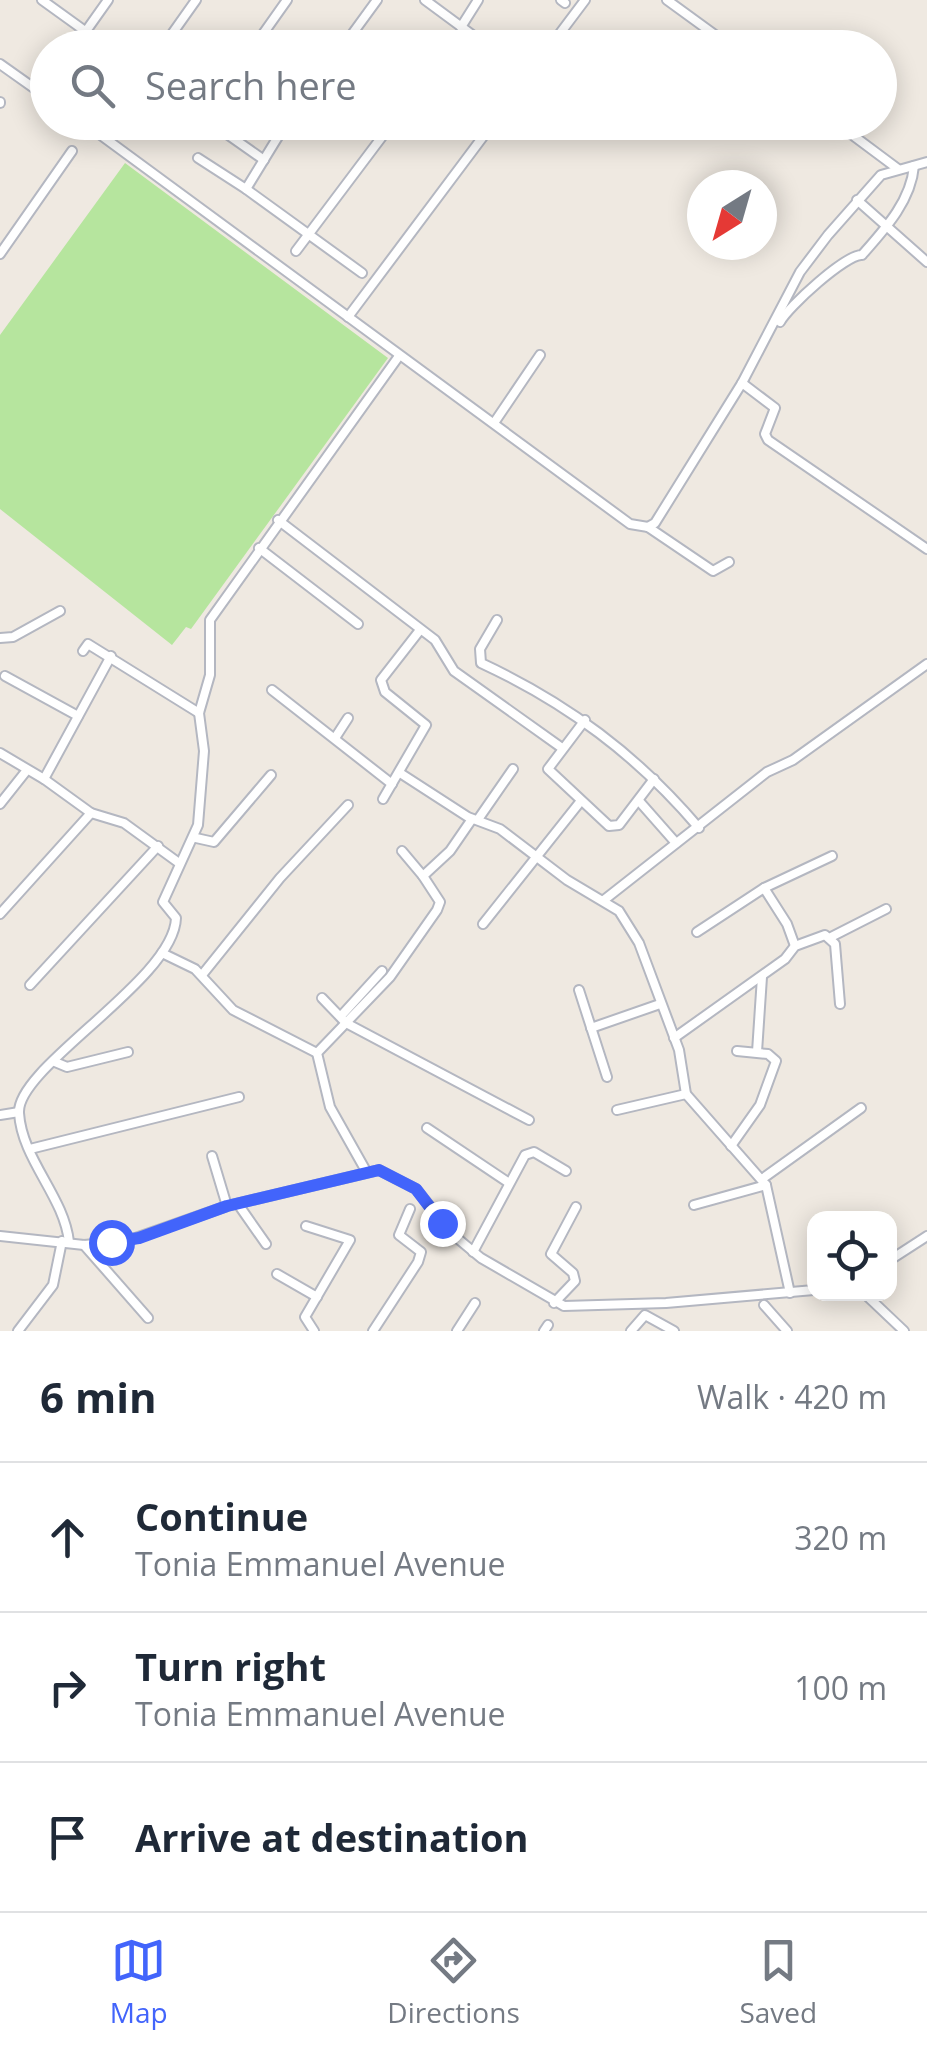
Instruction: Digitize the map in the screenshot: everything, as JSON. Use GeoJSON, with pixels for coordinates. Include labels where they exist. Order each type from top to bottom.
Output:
{"type":"FeatureCollection","features":[{"type":"Feature","properties":{"kind":"street"},"geometry":{"type":"LineString","coordinates":[[42,0],[83,30]]}},
{"type":"Feature","properties":{"kind":"street"},"geometry":{"type":"LineString","coordinates":[[87,30],[108,0]]}},
{"type":"Feature","properties":{"kind":"street"},"geometry":{"type":"LineString","coordinates":[[175,30],[196,0]]}},
{"type":"Feature","properties":{"kind":"street"},"geometry":{"type":"LineString","coordinates":[[266,30],[287,0]]}},
{"type":"Feature","properties":{"kind":"street"},"geometry":{"type":"LineString","coordinates":[[356,30],[378,0]]}},
{"type":"Feature","properties":{"kind":"street"},"geometry":{"type":"LineString","coordinates":[[424,0],[465,30]]}},
{"type":"Feature","properties":{"kind":"street"},"geometry":{"type":"LineString","coordinates":[[461,27],[478,0]]}},
{"type":"Feature","properties":{"kind":"street"},"geometry":{"type":"LineString","coordinates":[[563,30],[585,0]]}},
{"type":"Feature","properties":{"kind":"street"},"geometry":{"type":"LineString","coordinates":[[667,0],[708,30]]}},
{"type":"Feature","properties":{"kind":"street"},"geometry":{"type":"LineString","coordinates":[[0,64],[30,86]]}},
{"type":"Feature","properties":{"kind":"street"},"geometry":{"type":"LineString","coordinates":[[108,140],[630,524],[648,527],[713,571],[729,562]]}},
{"type":"Feature","properties":{"kind":"street"},"geometry":{"type":"LineString","coordinates":[[236,140],[264,160]]}},
{"type":"Feature","properties":{"kind":"street"},"geometry":{"type":"LineString","coordinates":[[246,189],[276,140]]}},
{"type":"Feature","properties":{"kind":"street"},"geometry":{"type":"LineString","coordinates":[[296,251],[379,140]]}},
{"type":"Feature","properties":{"kind":"street"},"geometry":{"type":"LineString","coordinates":[[348,318],[481,140]]}},
{"type":"Feature","properties":{"kind":"street"},"geometry":{"type":"LineString","coordinates":[[859,140],[898,169]]}},
{"type":"Feature","properties":{"kind":"street"},"geometry":{"type":"LineString","coordinates":[[0,254],[72,151]]}},
{"type":"Feature","properties":{"kind":"street"},"geometry":{"type":"LineString","coordinates":[[198,158],[362,273]]}},
{"type":"Feature","properties":{"kind":"street"},"geometry":{"type":"LineString","coordinates":[[648,527],[742,383],[800,272],[857,200],[882,176],[927,162]]}},
{"type":"Feature","properties":{"kind":"street"},"geometry":{"type":"LineString","coordinates":[[762,347],[786,312],[844,260],[862,255],[887,227],[912,186],[914,166]]}},
{"type":"Feature","properties":{"kind":"street"},"geometry":{"type":"LineString","coordinates":[[857,200],[927,262]]}},
{"type":"Feature","properties":{"kind":"street"},"geometry":{"type":"LineString","coordinates":[[18,1331],[53,1285],[66,1241],[19,1112],[34,1081],[162,952],[177,923],[163,902],[179,863],[196,838],[204,751],[199,713],[210,675],[210,620],[398,356]]}},
{"type":"Feature","properties":{"kind":"street"},"geometry":{"type":"LineString","coordinates":[[494,423],[540,356]]}},
{"type":"Feature","properties":{"kind":"street"},"geometry":{"type":"LineString","coordinates":[[742,383],[775,408],[765,434],[768,440],[927,549]]}},
{"type":"Feature","properties":{"kind":"street"},"geometry":{"type":"LineString","coordinates":[[278,520],[439,644],[454,670],[562,748]]}},
{"type":"Feature","properties":{"kind":"street"},"geometry":{"type":"LineString","coordinates":[[259,548],[358,624]]}},
{"type":"Feature","properties":{"kind":"street"},"geometry":{"type":"LineString","coordinates":[[0,638],[13,636],[60,611]]}},
{"type":"Feature","properties":{"kind":"street"},"geometry":{"type":"LineString","coordinates":[[497,620],[480,649],[481,662],[585,720],[654,779],[699,828]]}},
{"type":"Feature","properties":{"kind":"street"},"geometry":{"type":"LineString","coordinates":[[382,799],[426,725],[385,692],[382,680],[420,630]]}},
{"type":"Feature","properties":{"kind":"street"},"geometry":{"type":"LineString","coordinates":[[83,651],[92,644],[165,696],[199,713]]}},
{"type":"Feature","properties":{"kind":"street"},"geometry":{"type":"LineString","coordinates":[[44,779],[111,656]]}},
{"type":"Feature","properties":{"kind":"street"},"geometry":{"type":"LineString","coordinates":[[604,900],[767,772],[793,760],[927,664]]}},
{"type":"Feature","properties":{"kind":"street"},"geometry":{"type":"LineString","coordinates":[[5,676],[78,716]]}},
{"type":"Feature","properties":{"kind":"street"},"geometry":{"type":"LineString","coordinates":[[272,690],[392,784]]}},
{"type":"Feature","properties":{"kind":"street"},"geometry":{"type":"LineString","coordinates":[[335,738],[348,718]]}},
{"type":"Feature","properties":{"kind":"street"},"geometry":{"type":"LineString","coordinates":[[585,720],[549,764],[549,775],[580,802],[613,828],[654,779]]}},
{"type":"Feature","properties":{"kind":"street"},"geometry":{"type":"LineString","coordinates":[[0,753],[90,813],[124,823],[179,863]]}},
{"type":"Feature","properties":{"kind":"street"},"geometry":{"type":"LineString","coordinates":[[0,804],[27,770]]}},
{"type":"Feature","properties":{"kind":"street"},"geometry":{"type":"LineString","coordinates":[[423,876],[450,851],[513,770]]}},
{"type":"Feature","properties":{"kind":"street"},"geometry":{"type":"LineString","coordinates":[[400,773],[619,911],[634,934],[674,1038],[686,1094],[764,1182],[790,1293]]}},
{"type":"Feature","properties":{"kind":"street"},"geometry":{"type":"LineString","coordinates":[[196,838],[214,842],[270,775]]}},
{"type":"Feature","properties":{"kind":"street"},"geometry":{"type":"LineString","coordinates":[[639,801],[676,843]]}},
{"type":"Feature","properties":{"kind":"street"},"geometry":{"type":"LineString","coordinates":[[483,924],[580,802]]}},
{"type":"Feature","properties":{"kind":"street"},"geometry":{"type":"LineString","coordinates":[[202,975],[280,878],[348,805]]}},
{"type":"Feature","properties":{"kind":"street"},"geometry":{"type":"LineString","coordinates":[[0,914],[90,813]]}},
{"type":"Feature","properties":{"kind":"street"},"geometry":{"type":"LineString","coordinates":[[30,985],[158,846]]}},
{"type":"Feature","properties":{"kind":"street"},"geometry":{"type":"LineString","coordinates":[[344,1020],[390,977],[440,906],[423,876],[402,851]]}},
{"type":"Feature","properties":{"kind":"street"},"geometry":{"type":"LineString","coordinates":[[697,932],[764,888],[832,856]]}},
{"type":"Feature","properties":{"kind":"street"},"geometry":{"type":"LineString","coordinates":[[764,888],[787,924],[795,946]]}},
{"type":"Feature","properties":{"kind":"street"},"geometry":{"type":"LineString","coordinates":[[674,1038],[762,976],[795,946],[831,937],[886,909]]}},
{"type":"Feature","properties":{"kind":"street"},"geometry":{"type":"LineString","coordinates":[[831,937],[838,961],[840,1004]]}},
{"type":"Feature","properties":{"kind":"street"},"geometry":{"type":"LineString","coordinates":[[162,952],[202,975],[227,1006],[316,1054],[330,1107],[366,1171]]}},
{"type":"Feature","properties":{"kind":"street"},"geometry":{"type":"LineString","coordinates":[[316,1054],[382,971]]}},
{"type":"Feature","properties":{"kind":"street"},"geometry":{"type":"LineString","coordinates":[[758,1052],[762,976]]}},
{"type":"Feature","properties":{"kind":"street"},"geometry":{"type":"LineString","coordinates":[[579,990],[606,1077]]}},
{"type":"Feature","properties":{"kind":"street"},"geometry":{"type":"LineString","coordinates":[[322,998],[344,1020],[528,1120]]}},
{"type":"Feature","properties":{"kind":"street"},"geometry":{"type":"LineString","coordinates":[[591,1028],[660,1004]]}},
{"type":"Feature","properties":{"kind":"street"},"geometry":{"type":"LineString","coordinates":[[731,1146],[760,1106],[776,1061],[758,1052],[738,1051]]}},
{"type":"Feature","properties":{"kind":"street"},"geometry":{"type":"LineString","coordinates":[[55,1062],[66,1067],[128,1052]]}},
{"type":"Feature","properties":{"kind":"street"},"geometry":{"type":"LineString","coordinates":[[618,1110],[686,1094]]}},
{"type":"Feature","properties":{"kind":"street"},"geometry":{"type":"LineString","coordinates":[[30,1149],[240,1097]]}},
{"type":"Feature","properties":{"kind":"street"},"geometry":{"type":"LineString","coordinates":[[694,1205],[764,1182],[860,1108]]}},
{"type":"Feature","properties":{"kind":"street"},"geometry":{"type":"LineString","coordinates":[[0,1115],[19,1112]]}},
{"type":"Feature","properties":{"kind":"street"},"geometry":{"type":"LineString","coordinates":[[427,1128],[510,1183]]}},
{"type":"Feature","properties":{"kind":"street"},"geometry":{"type":"LineString","coordinates":[[473,1252],[530,1152],[566,1171]]}},
{"type":"Feature","properties":{"kind":"street"},"geometry":{"type":"LineString","coordinates":[[212,1156],[227,1206]]}},
{"type":"Feature","properties":{"kind":"street"},"geometry":{"type":"LineString","coordinates":[[0,1236],[84,1245],[139,1238],[227,1206],[366,1171],[388,1172],[416,1189],[450,1233],[473,1252],[554,1303],[588,1308],[807,1291]]}},
{"type":"Feature","properties":{"kind":"street"},"geometry":{"type":"LineString","coordinates":[[238,1204],[266,1244]]}},
{"type":"Feature","properties":{"kind":"street"},"geometry":{"type":"LineString","coordinates":[[554,1303],[575,1281],[573,1273],[551,1254],[576,1207]]}},
{"type":"Feature","properties":{"kind":"street"},"geometry":{"type":"LineString","coordinates":[[373,1331],[418,1262],[421,1252],[398,1235],[410,1209]]}},
{"type":"Feature","properties":{"kind":"street"},"geometry":{"type":"LineString","coordinates":[[306,1226],[350,1240],[305,1316],[314,1331]]}},
{"type":"Feature","properties":{"kind":"street"},"geometry":{"type":"LineString","coordinates":[[897,1255],[927,1236]]}},
{"type":"Feature","properties":{"kind":"street"},"geometry":{"type":"LineString","coordinates":[[84,1245],[148,1318]]}},
{"type":"Feature","properties":{"kind":"street"},"geometry":{"type":"LineString","coordinates":[[277,1274],[318,1296]]}},
{"type":"Feature","properties":{"kind":"street"},"geometry":{"type":"LineString","coordinates":[[872,1301],[904,1331]]}},
{"type":"Feature","properties":{"kind":"street"},"geometry":{"type":"LineString","coordinates":[[457,1331],[474,1303]]}},
{"type":"Feature","properties":{"kind":"street"},"geometry":{"type":"LineString","coordinates":[[764,1305],[787,1331]]}},
{"type":"Feature","properties":{"kind":"street"},"geometry":{"type":"LineString","coordinates":[[631,1331],[637,1321],[650,1316],[674,1331]]}},
{"type":"Feature","properties":{"kind":"green space"},"geometry":{"type":"Polygon","coordinates":[[[125,163],[388,358],[191,629],[186,627],[172,645],[0,509],[0,335],[125,163]]]}},
{"type":"Feature","properties":{"kind":"route"},"geometry":{"type":"LineString","coordinates":[[111,1242],[139,1238],[227,1206],[379,1170],[416,1189],[442,1223]]}}]}
